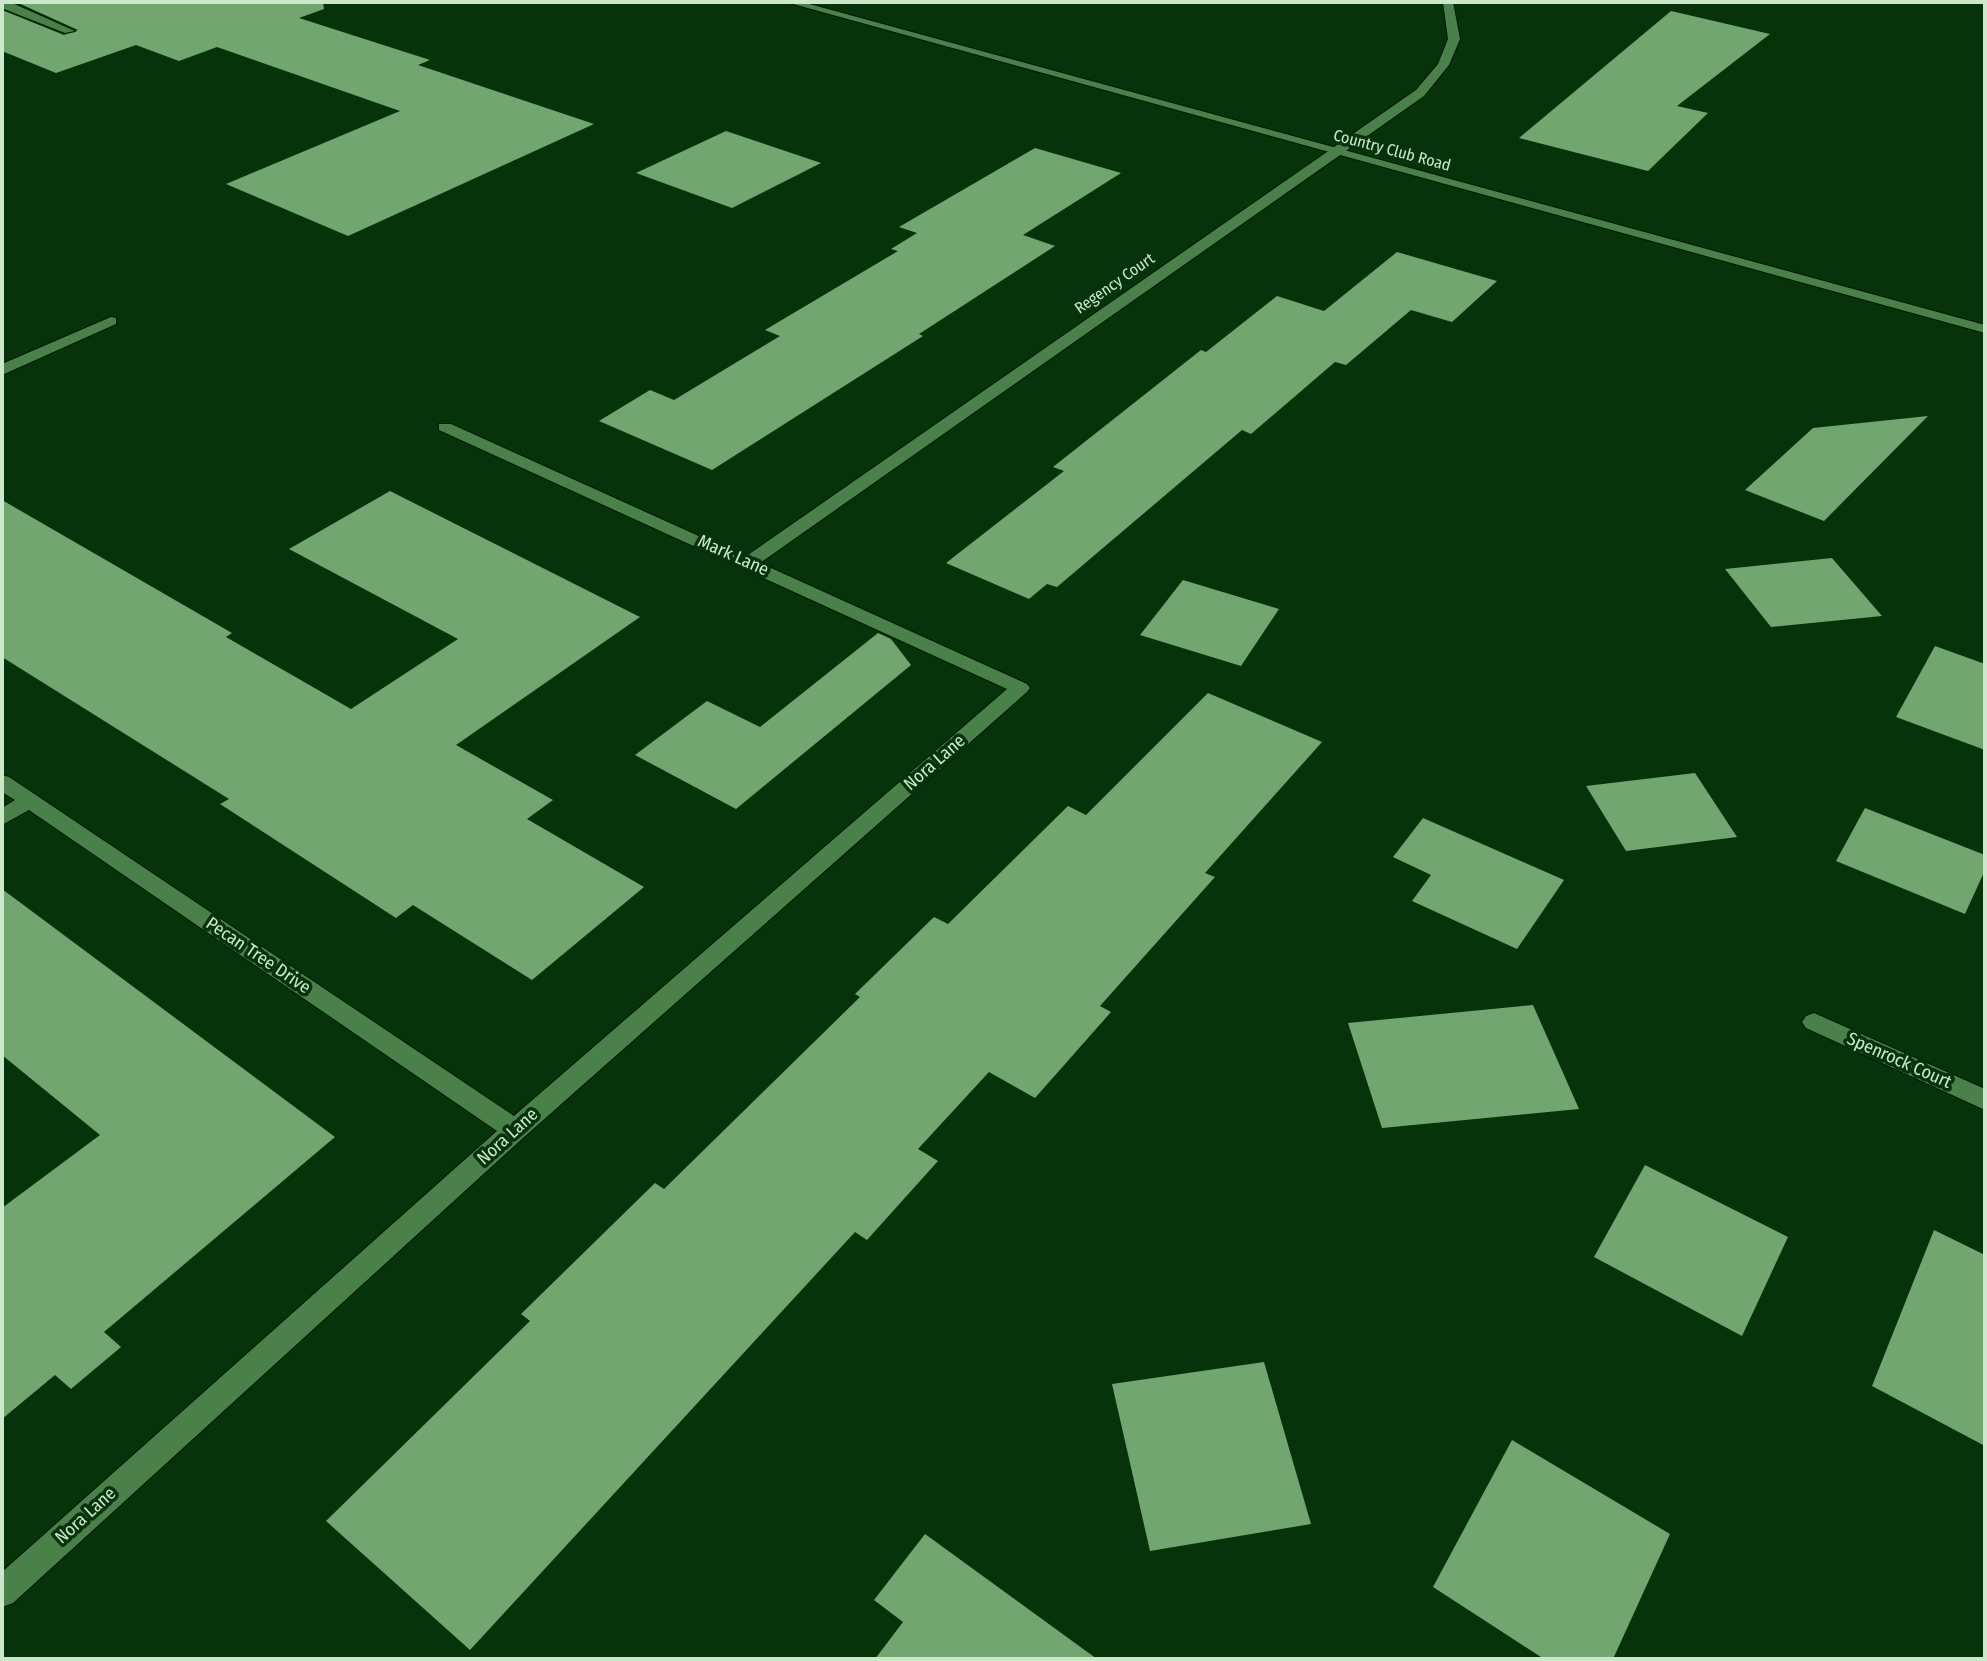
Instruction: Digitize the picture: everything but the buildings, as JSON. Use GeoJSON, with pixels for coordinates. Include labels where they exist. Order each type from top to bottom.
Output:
{"type":"FeatureCollection","features":[{"type":"Feature","properties":{"kind":"street"},"geometry":{"type":"LineString","coordinates":[[5,2],[8,7],[69,31]]}},
{"type":"Feature","properties":{"kind":"street","name":"Country Club Road"},"geometry":{"type":"LineString","coordinates":[[791,2],[1333,153],[1985,329]]}},
{"type":"Feature","properties":{"kind":"street","name":"Regency Court"},"geometry":{"type":"LineString","coordinates":[[748,563],[1420,93],[1443,65],[1454,39],[1448,2]]}},
{"type":"Feature","properties":{"kind":"street"},"geometry":{"type":"LineString","coordinates":[[2,370],[111,321]]}},
{"type":"Feature","properties":{"kind":"street","name":"Mark Lane"},"geometry":{"type":"LineString","coordinates":[[445,427],[1020,688]]}},
{"type":"Feature","properties":{"kind":"street","name":"Nora Lane"},"geometry":{"type":"LineString","coordinates":[[2,1592],[515,1130],[1020,688]]}},
{"type":"Feature","properties":{"kind":"street","name":"Pecan Tree Drive"},"geometry":{"type":"LineString","coordinates":[[2,782],[515,1130]]}},
{"type":"Feature","properties":{"kind":"street"},"geometry":{"type":"LineString","coordinates":[[2,818],[29,801]]}},
{"type":"Feature","properties":{"kind":"street","name":"Spenrock Court"},"geometry":{"type":"LineString","coordinates":[[1814,1022],[1985,1100]]}}]}
